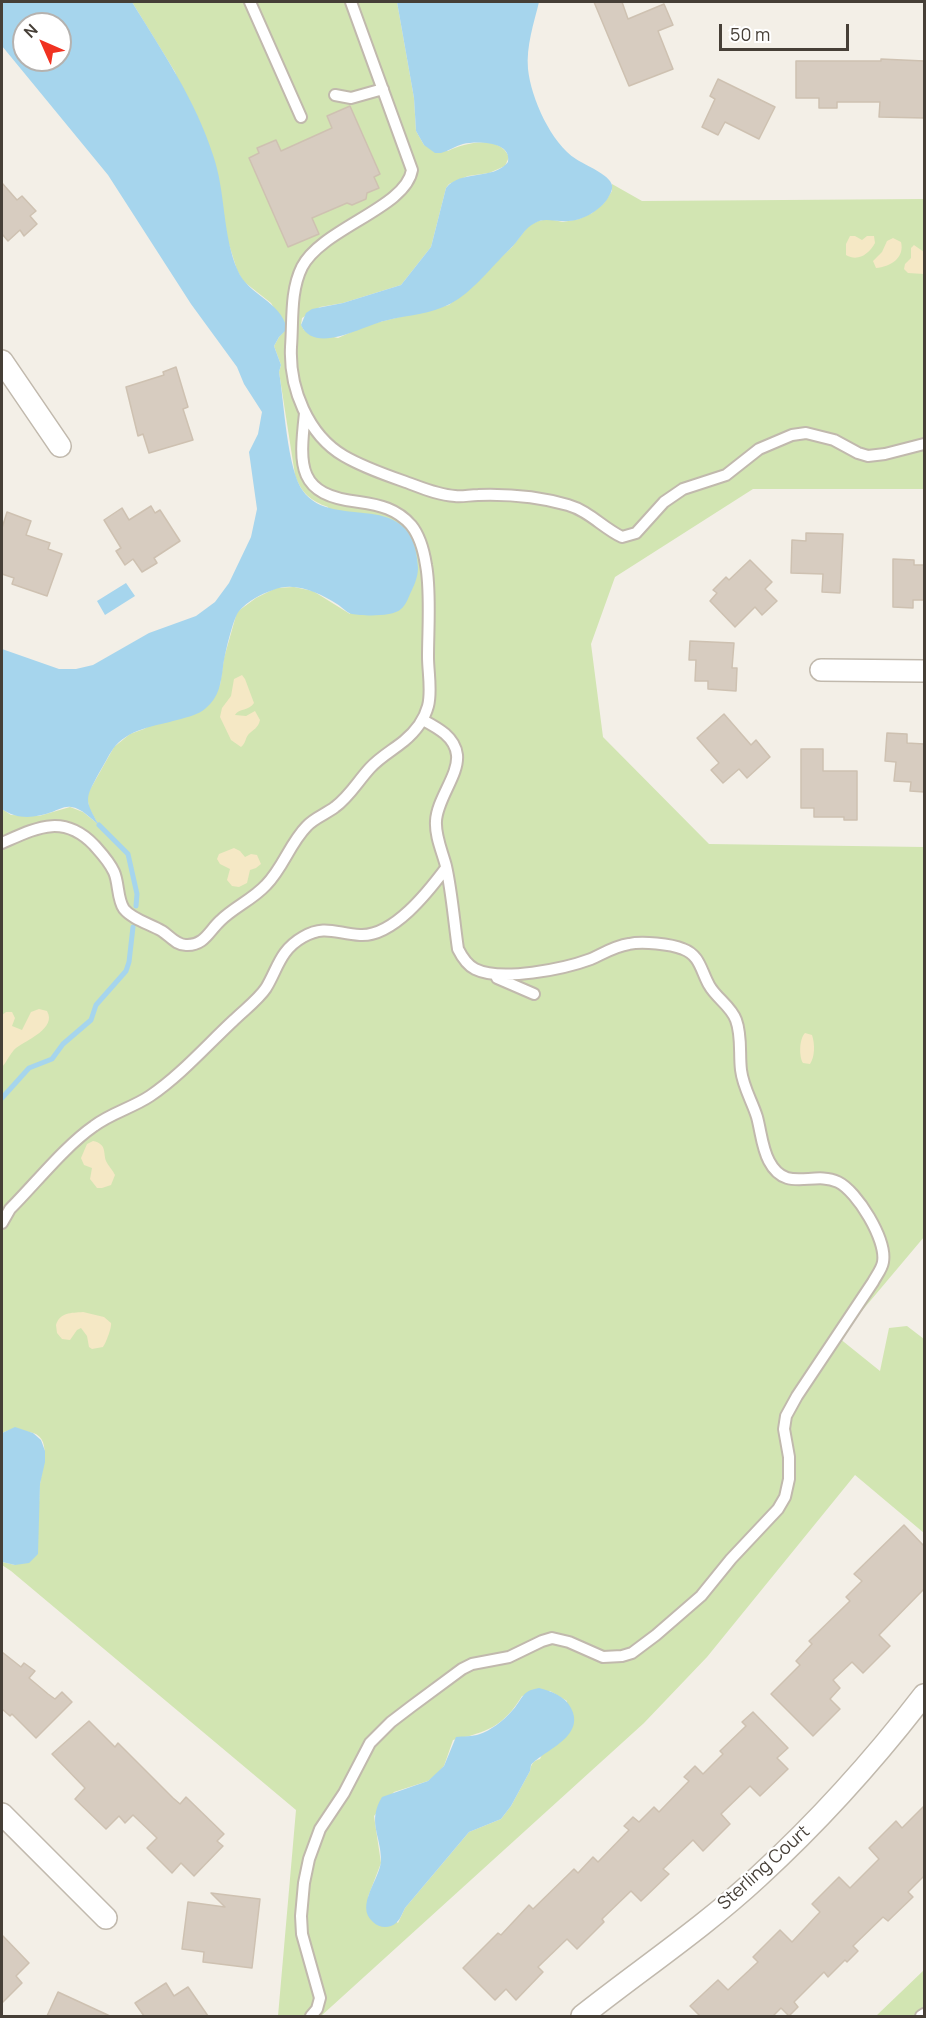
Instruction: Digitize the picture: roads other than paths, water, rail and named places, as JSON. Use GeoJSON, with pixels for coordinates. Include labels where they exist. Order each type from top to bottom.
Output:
{"type":"FeatureCollection","features":[{"type":"Feature","properties":{"kind":"street"},"geometry":{"type":"LineString","coordinates":[[2,361],[60,446]]}},
{"type":"Feature","properties":{"kind":"street"},"geometry":{"type":"LineString","coordinates":[[821,670],[924,671]]}},
{"type":"Feature","properties":{"kind":"street","name":"Sterling Court"},"geometry":{"type":"LineString","coordinates":[[582,2016],[704,1922],[756,1878],[808,1829],[870,1762],[924,1695]]}},
{"type":"Feature","properties":{"kind":"street"},"geometry":{"type":"LineString","coordinates":[[2,1814],[106,1918]]}},
{"type":"Feature","properties":{"kind":"lane"},"geometry":{"type":"LineString","coordinates":[[250,2],[301,117]]}},
{"type":"Feature","properties":{"kind":"lane"},"geometry":{"type":"LineString","coordinates":[[351,2],[412,170],[411,178],[383,206],[351,223],[320,246],[304,264],[295,291],[290,366],[304,413],[323,439],[343,456],[376,472],[438,493],[456,496],[498,495],[568,505],[584,511],[622,537],[636,533],[664,502],[683,489],[726,475],[759,449],[792,435],[806,433],[834,440],[868,456],[924,444]]}},
{"type":"Feature","properties":{"kind":"lane"},"geometry":{"type":"LineString","coordinates":[[335,95],[351,99],[383,89]]}},
{"type":"Feature","properties":{"kind":"lane"},"geometry":{"type":"LineString","coordinates":[[2,843],[48,825],[65,827],[81,834],[109,861],[125,910],[164,932],[177,943],[194,944],[203,941],[217,923],[266,885],[304,828],[336,807],[376,762],[412,734],[423,720],[429,703],[427,568],[419,538],[412,526],[390,509],[376,504],[345,501],[319,491],[306,473],[303,460],[304,413]]}},
{"type":"Feature","properties":{"kind":"lane"},"geometry":{"type":"LineString","coordinates":[[423,720],[440,729],[452,741],[457,756],[454,771],[438,806],[436,821],[437,836],[446,868],[458,949],[463,959],[473,968],[534,994]]}},
{"type":"Feature","properties":{"kind":"lane"},"geometry":{"type":"LineString","coordinates":[[2,1223],[10,1209],[81,1136],[95,1125],[152,1095],[171,1080],[250,1005],[266,988],[278,962],[286,951],[302,937],[327,929],[357,935],[378,933],[416,904],[446,868]]}},
{"type":"Feature","properties":{"kind":"lane"},"geometry":{"type":"LineString","coordinates":[[310,2016],[316,2009],[320,1998],[303,1935],[301,1916],[303,1883],[320,1829],[344,1793],[357,1764],[370,1743],[391,1722],[472,1664],[509,1657],[552,1638],[569,1642],[603,1657],[613,1658],[632,1653],[701,1596],[731,1559],[778,1509],[789,1479],[784,1422],[797,1396],[883,1264],[882,1245],[878,1232],[855,1198],[842,1184],[820,1178],[791,1180],[770,1164],[765,1155],[756,1114],[744,1085],[736,1019],[712,991],[699,961],[692,954],[682,948],[630,943],[582,962],[544,970],[510,975],[486,973]]}},
{"type":"Feature","properties":{"kind":"water"},"geometry":{"type":"Polygon","coordinates":[[[2,2],[132,2],[177,76],[206,134],[217,169],[229,243],[238,271],[249,286],[284,319],[287,329],[274,346],[281,365],[279,372],[293,467],[303,491],[316,503],[333,509],[388,518],[403,526],[413,542],[418,568],[416,581],[406,602],[397,612],[385,615],[352,614],[315,592],[290,587],[268,592],[246,604],[234,621],[220,684],[210,704],[193,716],[134,733],[119,742],[111,752],[94,782],[88,799],[99,825],[83,812],[71,807],[39,816],[26,817],[8,813],[2,809],[2,649],[59,669],[76,669],[93,665],[149,633],[196,616],[215,602],[229,583],[251,537],[257,509],[249,452],[258,434],[262,412],[244,384],[237,367],[191,304],[108,175],[23,72],[72,72],[72,12],[12,12],[12,58],[2,46],[2,2]]]}},
{"type":"Feature","properties":{"kind":"water"},"geometry":{"type":"Polygon","coordinates":[[[397,2],[539,2],[528,52],[530,81],[538,106],[558,142],[576,159],[607,178],[612,185],[612,190],[604,203],[588,216],[568,221],[538,221],[531,225],[474,286],[450,304],[379,323],[342,336],[317,338],[308,334],[301,325],[306,313],[312,309],[343,303],[401,285],[431,247],[446,188],[452,182],[460,179],[502,168],[508,162],[505,150],[492,144],[463,144],[441,153],[435,153],[424,145],[416,131],[414,98],[397,2]]]}},
{"type":"Feature","properties":{"kind":"water"},"geometry":{"type":"Polygon","coordinates":[[[126,583],[135,596],[105,615],[97,601],[126,583]]]}},
{"type":"Feature","properties":{"kind":"water"},"geometry":{"type":"Polygon","coordinates":[[[15,1427],[33,1433],[41,1440],[45,1451],[45,1462],[40,1484],[38,1554],[29,1563],[15,1565],[2,1562],[2,1433],[15,1427]]]}},
{"type":"Feature","properties":{"kind":"water"},"geometry":{"type":"Polygon","coordinates":[[[539,1688],[565,1700],[571,1708],[574,1718],[573,1727],[568,1735],[531,1765],[511,1806],[501,1819],[469,1832],[405,1908],[396,1923],[386,1927],[375,1924],[366,1908],[380,1867],[375,1821],[382,1797],[428,1781],[444,1766],[456,1737],[474,1736],[497,1725],[515,1708],[528,1691],[539,1688]]]}},
{"type":"Feature","properties":{"kind":"waterway"},"geometry":{"type":"LineString","coordinates":[[99,825],[128,854],[137,894],[136,906]]}},
{"type":"Feature","properties":{"kind":"waterway"},"geometry":{"type":"LineString","coordinates":[[2,1098],[29,1068],[52,1059],[63,1044],[91,1020],[96,1005],[126,971],[133,927]]}}]}
